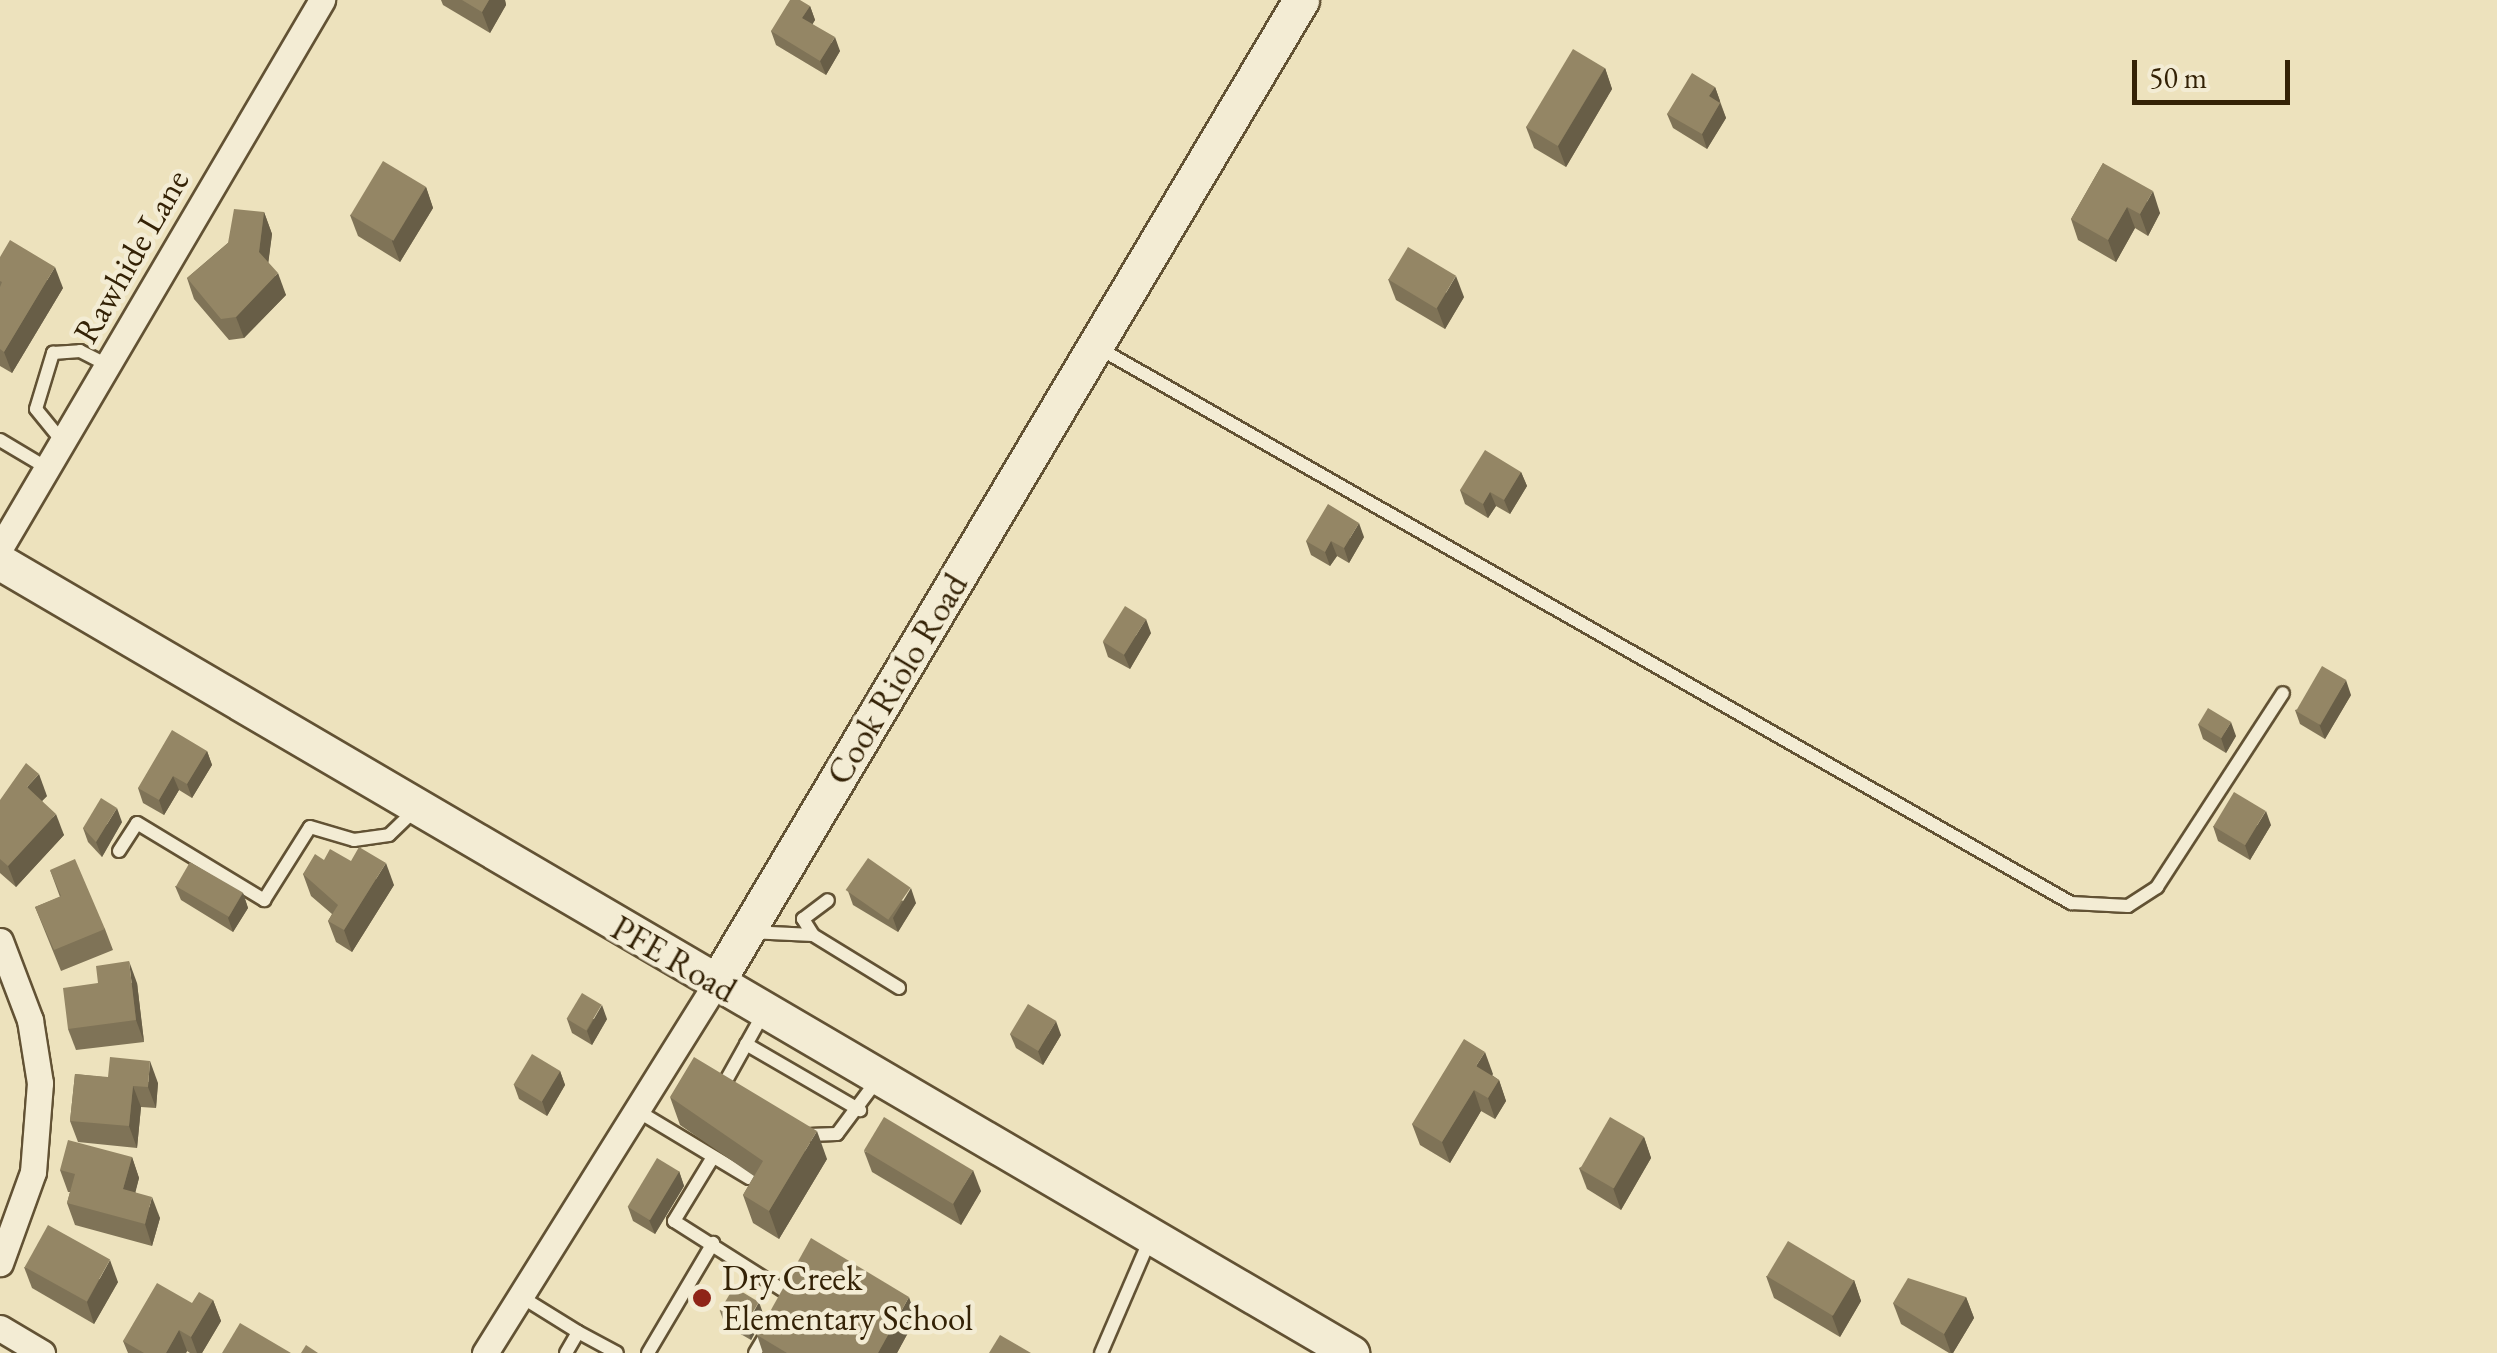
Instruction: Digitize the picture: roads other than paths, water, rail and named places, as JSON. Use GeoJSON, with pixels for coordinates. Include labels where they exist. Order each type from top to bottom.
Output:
{"type":"FeatureCollection","features":[{"type":"Feature","properties":{"kind":"main road","name":"Cook Riolo Road"},"geometry":{"type":"LineString","coordinates":[[716,984],[1301,0]]}},
{"type":"Feature","properties":{"kind":"main road","name":"PFE Road"},"geometry":{"type":"LineString","coordinates":[[0,562],[1351,1353]]}},
{"type":"Feature","properties":{"kind":"street","name":"Rawhide Lane"},"geometry":{"type":"LineString","coordinates":[[0,548],[322,0]]}},
{"type":"Feature","properties":{"kind":"street"},"geometry":{"type":"LineString","coordinates":[[0,941],[30,1020],[40,1083],[34,1172],[0,1263]]}},
{"type":"Feature","properties":{"kind":"street","name":"Cook Riolo Road"},"geometry":{"type":"LineString","coordinates":[[486,1353],[634,1109],[716,984]]}},
{"type":"Feature","properties":{"kind":"street"},"geometry":{"type":"LineString","coordinates":[[0,1328],[42,1353]]}},
{"type":"Feature","properties":{"kind":"lane"},"geometry":{"type":"LineString","coordinates":[[1095,346],[2071,904],[2128,906],[2157,887],[2283,693]]}},
{"type":"Feature","properties":{"kind":"lane"},"geometry":{"type":"LineString","coordinates":[[62,442],[36,409],[53,353],[80,351],[107,365]]}},
{"type":"Feature","properties":{"kind":"lane"},"geometry":{"type":"LineString","coordinates":[[0,440],[47,468]]}},
{"type":"Feature","properties":{"kind":"lane"},"geometry":{"type":"LineString","coordinates":[[119,851],[136,823],[264,900],[310,827],[354,840],[389,835],[417,808]]}},
{"type":"Feature","properties":{"kind":"lane"},"geometry":{"type":"LineString","coordinates":[[828,900],[802,919],[813,935],[900,988]]}},
{"type":"Feature","properties":{"kind":"lane"},"geometry":{"type":"LineString","coordinates":[[747,932],[813,935]]}},
{"type":"Feature","properties":{"kind":"lane"},"geometry":{"type":"LineString","coordinates":[[754,1104],[723,1086],[764,1012]]}},
{"type":"Feature","properties":{"kind":"lane"},"geometry":{"type":"LineString","coordinates":[[746,1044],[860,1110]]}},
{"type":"Feature","properties":{"kind":"lane"},"geometry":{"type":"LineString","coordinates":[[784,1121],[814,1139],[837,1134],[860,1110],[878,1078]]}},
{"type":"Feature","properties":{"kind":"lane"},"geometry":{"type":"LineString","coordinates":[[634,1109],[749,1178]]}},
{"type":"Feature","properties":{"kind":"lane"},"geometry":{"type":"LineString","coordinates":[[713,1156],[674,1221],[792,1288],[783,1304]]}},
{"type":"Feature","properties":{"kind":"lane"},"geometry":{"type":"LineString","coordinates":[[1100,1353],[1152,1237]]}},
{"type":"Feature","properties":{"kind":"lane"},"geometry":{"type":"LineString","coordinates":[[648,1353],[713,1243]]}},
{"type":"Feature","properties":{"kind":"lane"},"geometry":{"type":"LineString","coordinates":[[520,1296],[617,1353]]}},
{"type":"Feature","properties":{"kind":"lane"},"geometry":{"type":"LineString","coordinates":[[755,1353],[774,1321]]}},
{"type":"Feature","properties":{"kind":"lane"},"geometry":{"type":"LineString","coordinates":[[566,1353],[578,1332]]}},
{"type":"Feature","properties":{"kind":"place","name":"Dry Creek Elementary School"},"geometry":{"type":"Point","coordinates":[702,1298]}}]}
